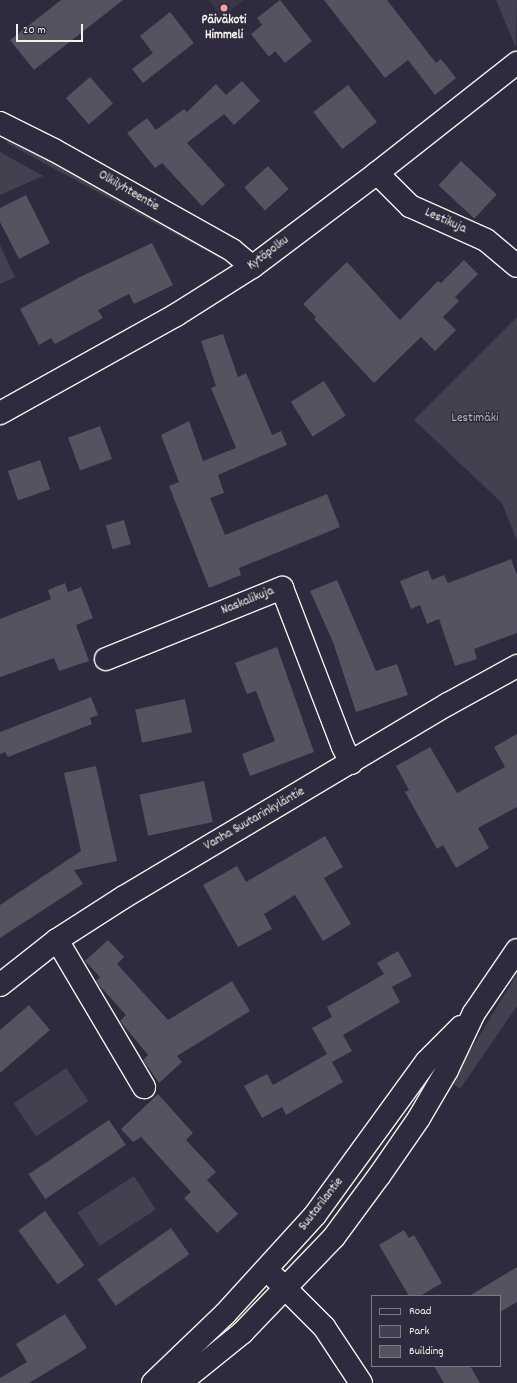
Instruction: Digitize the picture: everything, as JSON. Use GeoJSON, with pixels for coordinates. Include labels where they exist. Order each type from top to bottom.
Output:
{"type":"FeatureCollection","features":[{"type":"Feature","properties":{"kind":"street","name":"Kytöpolku"},"geometry":{"type":"LineString","coordinates":[[0,413],[176,316],[252,267],[378,173],[517,63]]}},
{"type":"Feature","properties":{"kind":"street","name":"Olkilyhteentie"},"geometry":{"type":"LineString","coordinates":[[0,123],[54,150],[232,250],[252,267]]}},
{"type":"Feature","properties":{"kind":"street","name":"Lestikuja"},"geometry":{"type":"LineString","coordinates":[[378,173],[410,206],[486,240],[517,266]]}},
{"type":"Feature","properties":{"kind":"street","name":"Naskalikuja"},"geometry":{"type":"LineString","coordinates":[[106,659],[282,588],[343,747],[351,763]]}},
{"type":"Feature","properties":{"kind":"street","name":"Vanha Suutarinkyläntie"},"geometry":{"type":"LineString","coordinates":[[0,985],[57,940],[124,897],[448,704],[517,666]]}},
{"type":"Feature","properties":{"kind":"street"},"geometry":{"type":"LineString","coordinates":[[57,940],[144,1088]]}},
{"type":"Feature","properties":{"kind":"street","name":"Suutarilantie"},"geometry":{"type":"LineString","coordinates":[[180,1383],[242,1333],[334,1237],[380,1176],[447,1070],[474,1013],[517,950]]}},
{"type":"Feature","properties":{"kind":"street","name":"Suutarilantie"},"geometry":{"type":"LineString","coordinates":[[153,1383],[225,1314],[267,1270],[315,1215],[427,1061],[474,1013]]}},
{"type":"Feature","properties":{"kind":"street"},"geometry":{"type":"LineString","coordinates":[[267,1270],[324,1327],[361,1383]]}},
{"type":"Feature","properties":{"kind":"shaded area","name":"Päiväkoti Himmeli"},"geometry":{"type":"Polygon","coordinates":[[[209,0],[244,0],[222,17],[209,0]]]}},
{"type":"Feature","properties":{"kind":"green space"},"geometry":{"type":"Polygon","coordinates":[[[496,0],[517,0],[516,48],[496,0]]]}},
{"type":"Feature","properties":{"kind":"green space"},"geometry":{"type":"Polygon","coordinates":[[[11,135],[219,250],[223,260],[7,143],[11,135]]]}},
{"type":"Feature","properties":{"kind":"green space"},"geometry":{"type":"Polygon","coordinates":[[[0,152],[43,176],[0,195],[0,152]]]}},
{"type":"Feature","properties":{"kind":"green space"},"geometry":{"type":"Polygon","coordinates":[[[0,245],[15,277],[0,284],[0,245]]]}},
{"type":"Feature","properties":{"kind":"green space","name":"Lestimäki"},"geometry":{"type":"Polygon","coordinates":[[[517,317],[517,541],[502,503],[414,420],[517,317]]]}},
{"type":"Feature","properties":{"kind":"green space"},"geometry":{"type":"Polygon","coordinates":[[[517,974],[517,1006],[460,1089],[451,1082],[517,974]]]}},
{"type":"Feature","properties":{"kind":"green space"},"geometry":{"type":"Polygon","coordinates":[[[66,1068],[88,1101],[36,1136],[14,1103],[66,1068]]]}},
{"type":"Feature","properties":{"kind":"green space"},"geometry":{"type":"Polygon","coordinates":[[[134,1176],[156,1210],[100,1246],[78,1212],[134,1176]]]}},
{"type":"Feature","properties":{"kind":"building"},"geometry":{"type":"Polygon","coordinates":[[[61,0],[123,0],[34,70],[10,40],[61,0]]]}},
{"type":"Feature","properties":{"kind":"building"},"geometry":{"type":"Polygon","coordinates":[[[280,0],[312,41],[285,63],[275,51],[269,57],[251,34],[262,25],[257,18],[280,0]]]}},
{"type":"Feature","properties":{"kind":"building"},"geometry":{"type":"Polygon","coordinates":[[[324,0],[387,0],[436,63],[441,59],[456,78],[435,95],[408,60],[385,78],[324,0]]]}},
{"type":"Feature","properties":{"kind":"building"},"geometry":{"type":"Polygon","coordinates":[[[170,12],[194,43],[143,83],[132,69],[153,53],[140,36],[170,12]]]}},
{"type":"Feature","properties":{"kind":"building"},"geometry":{"type":"Polygon","coordinates":[[[90,77],[113,103],[89,124],[66,98],[90,77]]]}},
{"type":"Feature","properties":{"kind":"building"},"geometry":{"type":"Polygon","coordinates":[[[242,81],[260,101],[234,125],[224,114],[187,143],[225,185],[202,206],[162,163],[155,168],[127,133],[147,118],[156,130],[184,109],[187,112],[216,84],[226,95],[242,81]]]}},
{"type":"Feature","properties":{"kind":"building"},"geometry":{"type":"Polygon","coordinates":[[[348,85],[377,122],[342,149],[313,112],[348,85]]]}},
{"type":"Feature","properties":{"kind":"building"},"geometry":{"type":"Polygon","coordinates":[[[461,161],[497,194],[474,219],[438,185],[461,161]]]}},
{"type":"Feature","properties":{"kind":"building"},"geometry":{"type":"Polygon","coordinates":[[[268,166],[289,189],[265,210],[244,187],[268,166]]]}},
{"type":"Feature","properties":{"kind":"building"},"geometry":{"type":"Polygon","coordinates":[[[26,195],[50,243],[19,259],[0,222],[0,208],[26,195]]]}},
{"type":"Feature","properties":{"kind":"building"},"geometry":{"type":"Polygon","coordinates":[[[152,243],[173,285],[134,304],[129,294],[98,310],[103,318],[55,344],[51,338],[39,345],[20,309],[80,277],[152,243]]]}},
{"type":"Feature","properties":{"kind":"building"},"geometry":{"type":"Polygon","coordinates":[[[464,260],[478,274],[455,297],[459,301],[443,317],[456,330],[435,351],[421,337],[374,383],[314,319],[316,317],[303,304],[347,262],[400,320],[438,281],[441,283],[464,260]]]}},
{"type":"Feature","properties":{"kind":"building"},"geometry":{"type":"Polygon","coordinates":[[[223,334],[238,377],[246,373],[272,435],[281,431],[287,445],[218,475],[224,493],[210,498],[225,535],[327,494],[340,527],[239,568],[241,575],[209,588],[169,486],[179,482],[161,435],[189,421],[203,461],[236,448],[211,388],[216,386],[201,341],[223,334]]]}},
{"type":"Feature","properties":{"kind":"building"},"geometry":{"type":"Polygon","coordinates":[[[324,381],[346,416],[313,436],[291,402],[324,381]]]}},
{"type":"Feature","properties":{"kind":"building"},"geometry":{"type":"Polygon","coordinates":[[[100,426],[112,459],[80,471],[68,438],[100,426]]]}},
{"type":"Feature","properties":{"kind":"building"},"geometry":{"type":"Polygon","coordinates":[[[40,460],[50,489],[18,500],[8,471],[40,460]]]}},
{"type":"Feature","properties":{"kind":"building"},"geometry":{"type":"Polygon","coordinates":[[[124,520],[131,544],[113,549],[106,525],[124,520]]]}},
{"type":"Feature","properties":{"kind":"building"},"geometry":{"type":"Polygon","coordinates":[[[511,559],[517,575],[517,633],[474,649],[477,659],[455,666],[439,619],[427,624],[420,605],[411,609],[400,581],[428,570],[432,580],[444,575],[448,583],[511,559]]]}},
{"type":"Feature","properties":{"kind":"building"},"geometry":{"type":"Polygon","coordinates":[[[337,580],[376,671],[397,664],[408,695],[356,712],[333,642],[310,591],[337,580]]]}},
{"type":"Feature","properties":{"kind":"building"},"geometry":{"type":"Polygon","coordinates":[[[65,583],[68,592],[81,587],[93,618],[76,625],[89,661],[59,671],[54,658],[0,677],[0,619],[51,599],[48,590],[65,583]]]}},
{"type":"Feature","properties":{"kind":"building"},"geometry":{"type":"Polygon","coordinates":[[[277,647],[314,752],[250,776],[242,754],[275,741],[256,691],[247,694],[235,663],[277,647]]]}},
{"type":"Feature","properties":{"kind":"building"},"geometry":{"type":"Polygon","coordinates":[[[91,697],[98,715],[90,718],[92,724],[8,757],[5,752],[0,754],[0,732],[91,697]]]}},
{"type":"Feature","properties":{"kind":"building"},"geometry":{"type":"Polygon","coordinates":[[[185,699],[192,732],[142,743],[135,710],[185,699]]]}},
{"type":"Feature","properties":{"kind":"building"},"geometry":{"type":"Polygon","coordinates":[[[517,734],[517,807],[478,828],[489,848],[456,868],[443,845],[437,849],[405,792],[409,790],[396,766],[430,747],[457,793],[505,767],[494,747],[517,734]]]}},
{"type":"Feature","properties":{"kind":"building"},"geometry":{"type":"Polygon","coordinates":[[[96,766],[117,861],[74,870],[83,884],[0,938],[0,905],[81,851],[64,773],[96,766]]]}},
{"type":"Feature","properties":{"kind":"building"},"geometry":{"type":"Polygon","coordinates":[[[204,781],[213,822],[148,836],[139,795],[204,781]]]}},
{"type":"Feature","properties":{"kind":"building"},"geometry":{"type":"Polygon","coordinates":[[[325,836],[343,867],[324,878],[351,924],[323,941],[295,895],[264,914],[272,929],[238,947],[203,885],[237,866],[246,882],[325,836]]]}},
{"type":"Feature","properties":{"kind":"building"},"geometry":{"type":"Polygon","coordinates":[[[108,940],[124,957],[117,964],[168,1020],[232,981],[250,1011],[177,1056],[182,1062],[159,1083],[143,1060],[148,1055],[120,1021],[126,1015],[98,984],[96,981],[100,977],[85,961],[108,940]]]}},
{"type":"Feature","properties":{"kind":"building"},"geometry":{"type":"Polygon","coordinates":[[[398,951],[412,976],[392,987],[400,1002],[343,1035],[352,1051],[332,1062],[343,1082],[286,1115],[282,1107],[262,1118],[244,1086],[267,1074],[273,1085],[327,1054],[312,1028],[332,1017],[327,1007],[384,974],[377,963],[398,951]]]}},
{"type":"Feature","properties":{"kind":"building"},"geometry":{"type":"Polygon","coordinates":[[[29,1005],[50,1030],[0,1073],[0,1030],[29,1005]]]}},
{"type":"Feature","properties":{"kind":"building"},"geometry":{"type":"Polygon","coordinates":[[[158,1094],[193,1133],[186,1140],[216,1172],[207,1180],[238,1214],[217,1233],[184,1198],[191,1192],[141,1137],[133,1142],[121,1129],[158,1094]]]}},
{"type":"Feature","properties":{"kind":"building"},"geometry":{"type":"Polygon","coordinates":[[[109,1120],[126,1145],[45,1199],[29,1174],[109,1120]]]}},
{"type":"Feature","properties":{"kind":"building"},"geometry":{"type":"Polygon","coordinates":[[[45,1211],[84,1265],[58,1285],[18,1230],[45,1211]]]}},
{"type":"Feature","properties":{"kind":"building"},"geometry":{"type":"Polygon","coordinates":[[[171,1228],[189,1254],[116,1306],[97,1280],[171,1228]]]}},
{"type":"Feature","properties":{"kind":"building"},"geometry":{"type":"Polygon","coordinates":[[[404,1230],[409,1238],[414,1235],[442,1283],[422,1295],[408,1295],[379,1245],[404,1230]]]}},
{"type":"Feature","properties":{"kind":"building"},"geometry":{"type":"Polygon","coordinates":[[[517,1267],[517,1302],[501,1311],[501,1295],[471,1295],[517,1267]]]}},
{"type":"Feature","properties":{"kind":"building"},"geometry":{"type":"Polygon","coordinates":[[[65,1314],[87,1348],[29,1383],[0,1383],[0,1378],[27,1362],[16,1344],[65,1314]]]}},
{"type":"Feature","properties":{"kind":"building"},"geometry":{"type":"Polygon","coordinates":[[[435,1367],[471,1367],[480,1383],[444,1383],[435,1367]]]}},
{"type":"Feature","properties":{"kind":"place","name":"Päiväkoti Himmeli"},"geometry":{"type":"Point","coordinates":[224,8]}}]}
